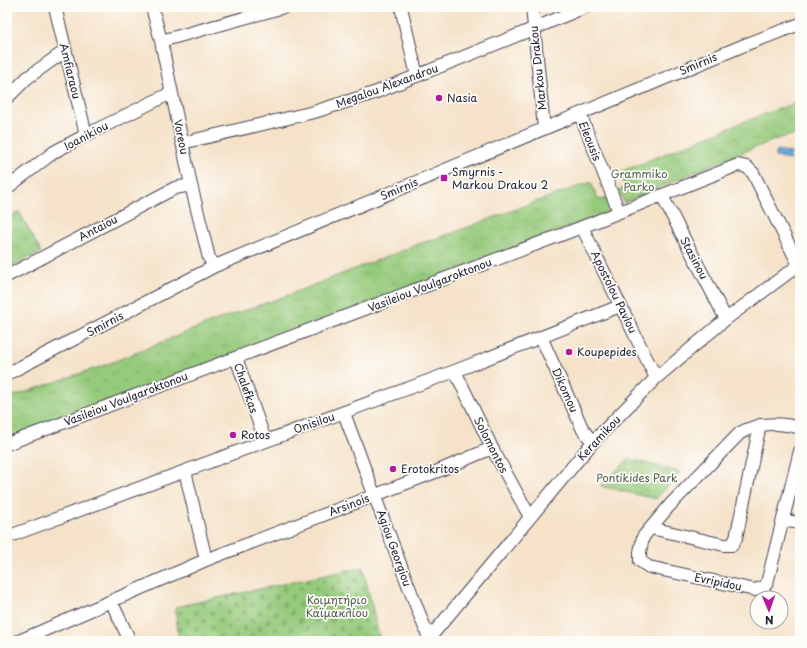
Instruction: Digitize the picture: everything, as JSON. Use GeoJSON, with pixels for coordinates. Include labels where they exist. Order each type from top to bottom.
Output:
{"type":"FeatureCollection","features":[{"type":"Feature","properties":{"kind":"street","name":"Amfiaraou"},"geometry":{"type":"LineString","coordinates":[[55,7],[86,135]]}},
{"type":"Feature","properties":{"kind":"street","name":"Voreou"},"geometry":{"type":"LineString","coordinates":[[152,7],[161,42],[191,185],[209,258],[215,266]]}},
{"type":"Feature","properties":{"kind":"street"},"geometry":{"type":"LineString","coordinates":[[161,42],[284,7]]}},
{"type":"Feature","properties":{"kind":"street"},"geometry":{"type":"LineString","coordinates":[[401,7],[417,76]]}},
{"type":"Feature","properties":{"kind":"street","name":"Markou Drakou"},"geometry":{"type":"LineString","coordinates":[[532,7],[544,128]]}},
{"type":"Feature","properties":{"kind":"street","name":"Megalou Alexandrou"},"geometry":{"type":"LineString","coordinates":[[182,143],[314,112],[374,93],[585,7]]}},
{"type":"Feature","properties":{"kind":"street","name":"Smirnis"},"geometry":{"type":"LineString","coordinates":[[7,374],[215,266],[746,44],[800,24]]}},
{"type":"Feature","properties":{"kind":"street"},"geometry":{"type":"LineString","coordinates":[[7,98],[27,78],[65,51]]}},
{"type":"Feature","properties":{"kind":"street","name":"Ioanikiou"},"geometry":{"type":"LineString","coordinates":[[7,188],[54,152],[171,93]]}},
{"type":"Feature","properties":{"kind":"street","name":"Eleousis"},"geometry":{"type":"LineString","coordinates":[[580,114],[619,212]]}},
{"type":"Feature","properties":{"kind":"street","name":"Vasileiou Voulgaroktonou"},"geometry":{"type":"LineString","coordinates":[[7,444],[582,228],[733,167],[742,165],[747,167],[753,173],[800,265]]}},
{"type":"Feature","properties":{"kind":"street","name":"Antaiou"},"geometry":{"type":"LineString","coordinates":[[7,276],[175,188],[191,185]]}},
{"type":"Feature","properties":{"kind":"street","name":"Stasinou"},"geometry":{"type":"LineString","coordinates":[[662,196],[726,319]]}},
{"type":"Feature","properties":{"kind":"street","name":"Apostolou Pavlou"},"geometry":{"type":"LineString","coordinates":[[582,228],[656,378]]}},
{"type":"Feature","properties":{"kind":"street","name":"Keramikou"},"geometry":{"type":"LineString","coordinates":[[428,640],[593,442],[656,378],[726,319],[800,265]]}},
{"type":"Feature","properties":{"kind":"street","name":"Onisilou"},"geometry":{"type":"LineString","coordinates":[[7,537],[265,440],[344,413],[620,306]]}},
{"type":"Feature","properties":{"kind":"street","name":"Dikomou"},"geometry":{"type":"LineString","coordinates":[[541,337],[583,430],[593,442]]}},
{"type":"Feature","properties":{"kind":"street","name":"Chalefkas"},"geometry":{"type":"LineString","coordinates":[[236,358],[265,440]]}},
{"type":"Feature","properties":{"kind":"street","name":"Solomontos"},"geometry":{"type":"LineString","coordinates":[[455,371],[492,448],[530,517]]}},
{"type":"Feature","properties":{"kind":"street","name":"Agiou Georgiou"},"geometry":{"type":"LineString","coordinates":[[344,413],[428,640]]}},
{"type":"Feature","properties":{"kind":"street","name":"Evripidou"},"geometry":{"type":"LineString","coordinates":[[800,428],[779,423],[772,423],[746,430],[735,437],[670,505],[643,537],[640,561],[644,565],[755,590],[764,587],[767,583],[800,451]]}},
{"type":"Feature","properties":{"kind":"street"},"geometry":{"type":"LineString","coordinates":[[651,528],[724,545],[732,545],[736,538],[760,425]]}},
{"type":"Feature","properties":{"kind":"street","name":"Arsinois"},"geometry":{"type":"LineString","coordinates":[[19,641],[206,560],[438,471],[492,448]]}},
{"type":"Feature","properties":{"kind":"street"},"geometry":{"type":"LineString","coordinates":[[184,471],[206,560]]}},
{"type":"Feature","properties":{"kind":"street"},"geometry":{"type":"LineString","coordinates":[[783,520],[800,523]]}},
{"type":"Feature","properties":{"kind":"street"},"geometry":{"type":"LineString","coordinates":[[111,601],[130,641]]}},
{"type":"Feature","properties":{"kind":"green space","name":"Grammiko Parko"},"geometry":{"type":"Polygon","coordinates":[[[800,101],[800,133],[780,138],[723,160],[624,203],[619,190],[625,187],[620,172],[738,124],[800,101]]]}},
{"type":"Feature","properties":{"kind":"green space"},"geometry":{"type":"Polygon","coordinates":[[[591,182],[598,199],[602,200],[608,197],[611,205],[611,211],[7,440],[7,387],[9,386],[14,396],[108,364],[214,321],[283,297],[419,244],[591,182]]]}},
{"type":"Feature","properties":{"kind":"green space"},"geometry":{"type":"Polygon","coordinates":[[[19,211],[41,252],[7,270],[7,218],[8,219],[19,211]]]}},
{"type":"Feature","properties":{"kind":"green space","name":"Pontikides Park"},"geometry":{"type":"Polygon","coordinates":[[[629,459],[681,472],[656,499],[600,486],[629,459]]]}},
{"type":"Feature","properties":{"kind":"green space","name":"Κοιμητήριο Καϊμακλίου"},"geometry":{"type":"Polygon","coordinates":[[[363,567],[380,641],[179,641],[175,607],[363,567]]]}},
{"type":"Feature","properties":{"kind":"water"},"geometry":{"type":"Polygon","coordinates":[[[777,150],[791,153],[790,160],[775,157],[777,150]]]}},
{"type":"Feature","properties":{"kind":"place","name":"Nasia"},"geometry":{"type":"Point","coordinates":[439,98]}},
{"type":"Feature","properties":{"kind":"place","name":"Smyrnis - Markou Drakou 2"},"geometry":{"type":"Point","coordinates":[444,178]}},
{"type":"Feature","properties":{"kind":"place","name":"Koupepides"},"geometry":{"type":"Point","coordinates":[569,352]}},
{"type":"Feature","properties":{"kind":"place","name":"Rotos"},"geometry":{"type":"Point","coordinates":[233,435]}},
{"type":"Feature","properties":{"kind":"place","name":"Erotokritos"},"geometry":{"type":"Point","coordinates":[393,469]}}]}
